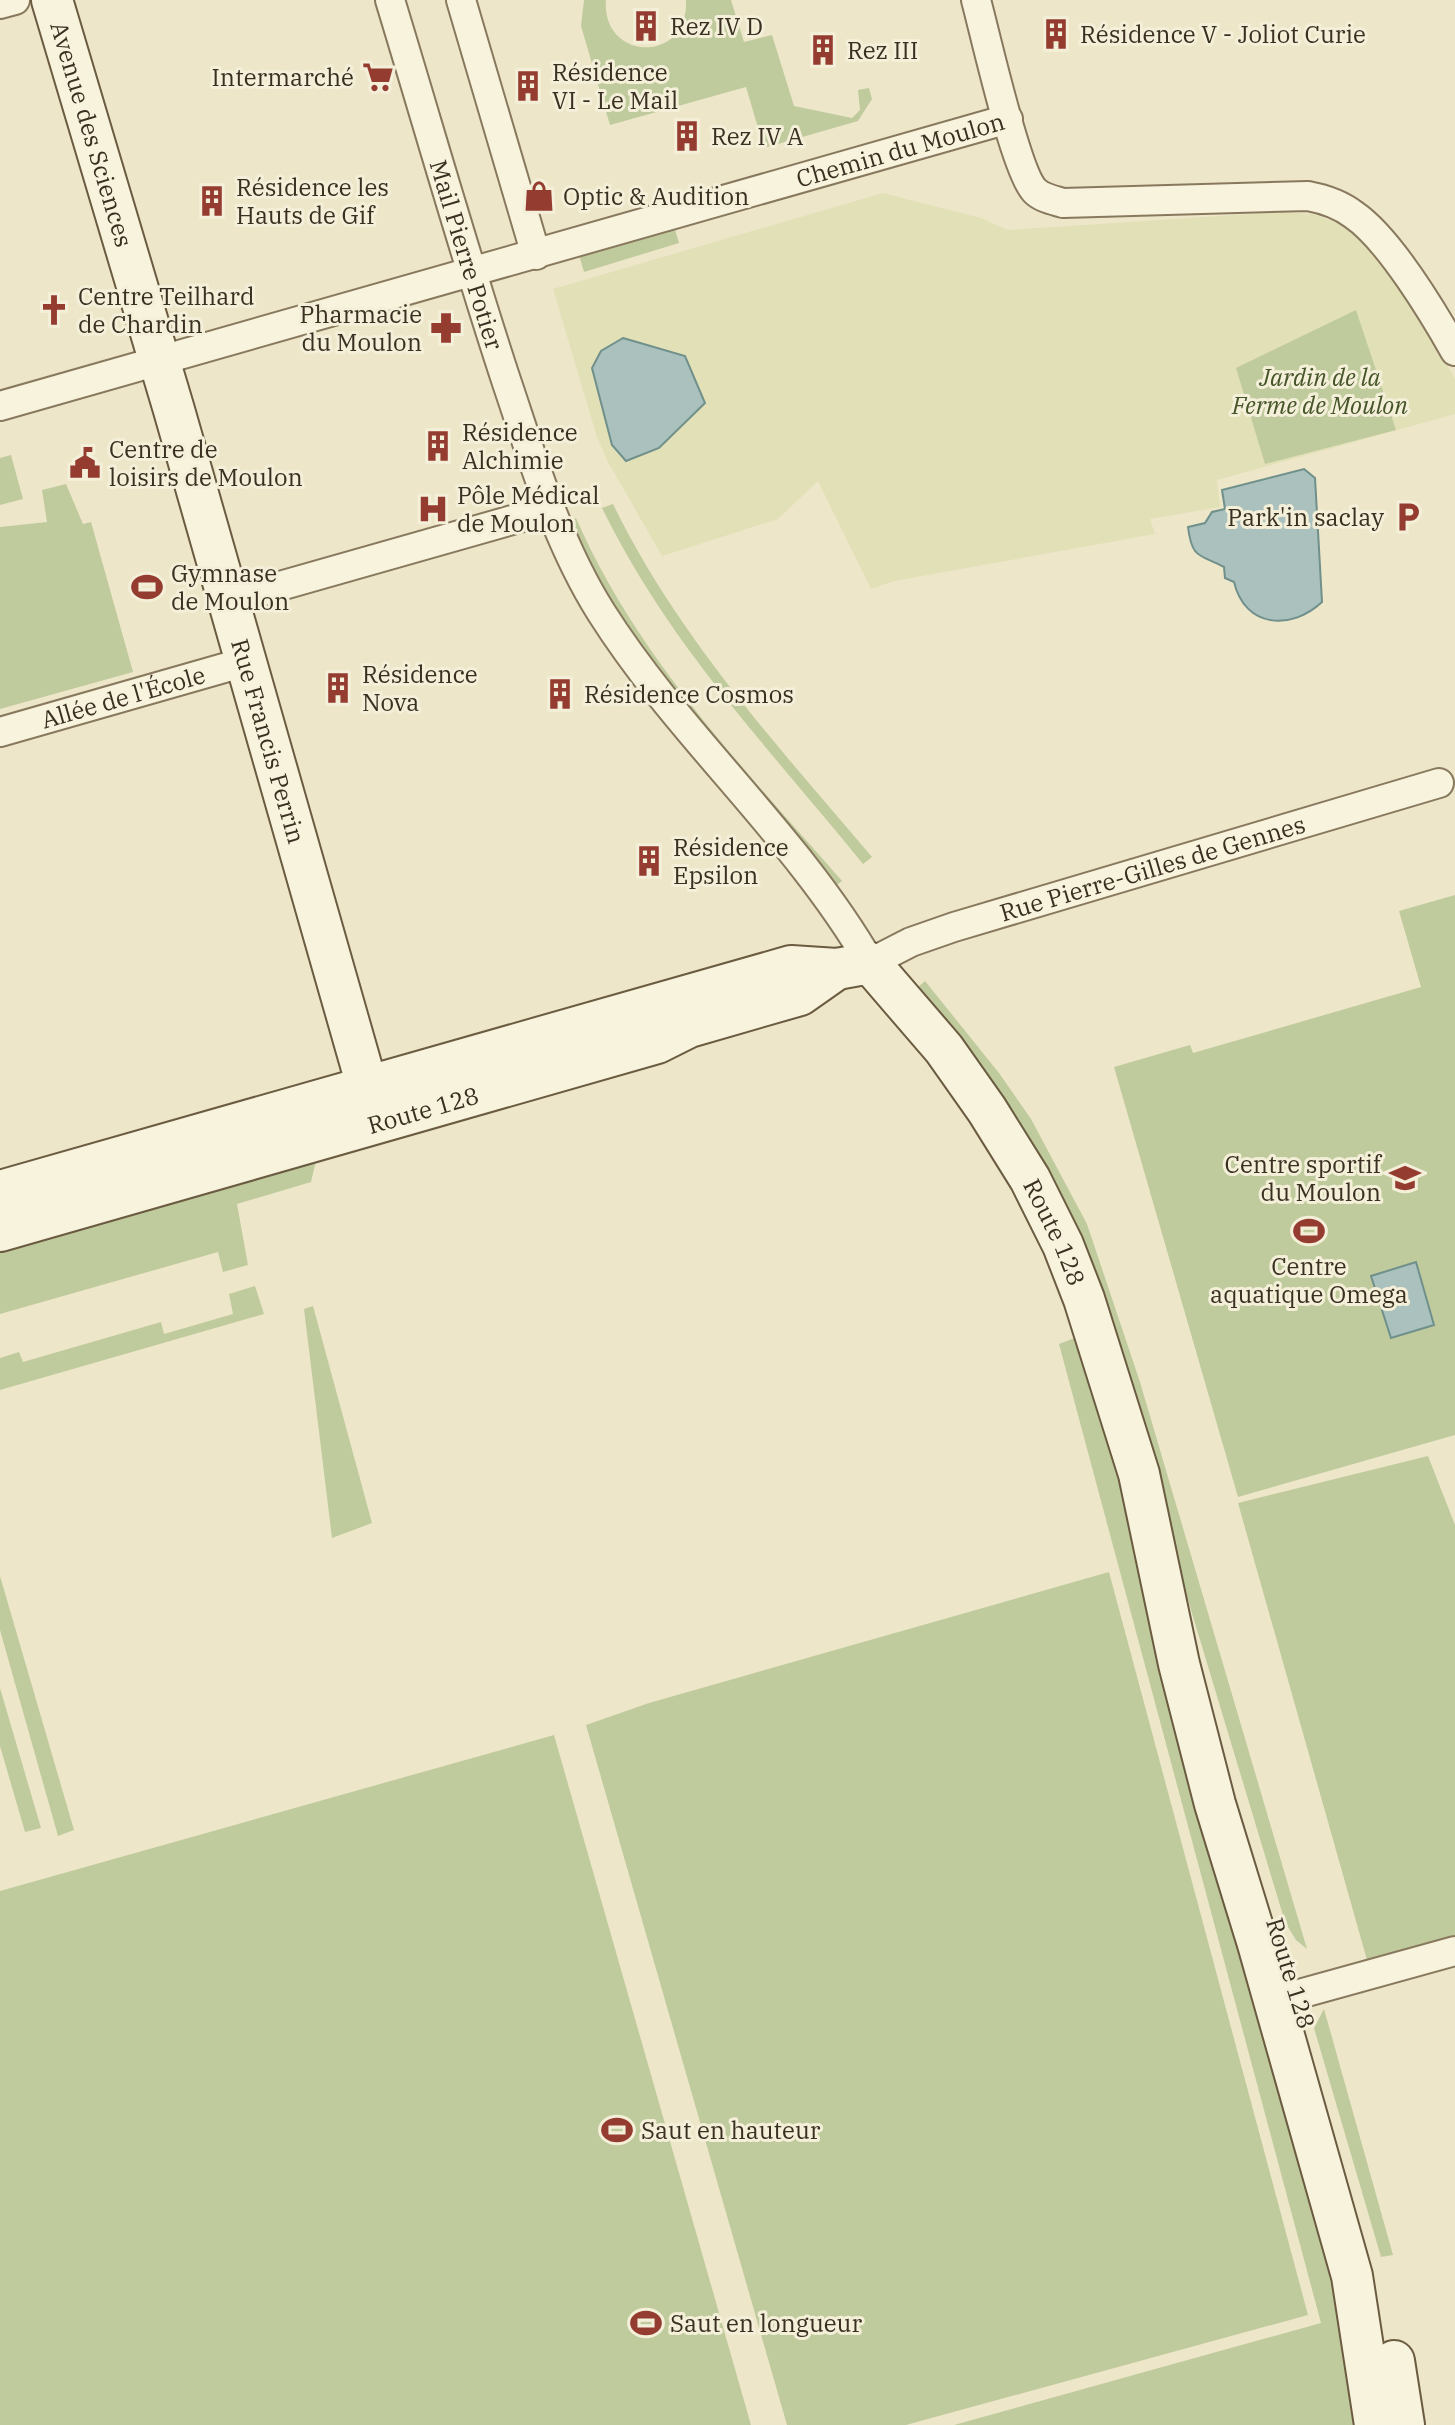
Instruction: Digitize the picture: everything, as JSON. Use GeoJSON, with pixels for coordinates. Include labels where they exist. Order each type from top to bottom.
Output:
{"type":"FeatureCollection","features":[{"type":"Feature","properties":{"kind":"main road","name":"Avenue des Sciences"},"geometry":{"type":"LineString","coordinates":[[52,0],[159,361]]}},
{"type":"Feature","properties":{"kind":"main road","name":"Rue Francis Perrin"},"geometry":{"type":"LineString","coordinates":[[159,361],[371,1104]]}},
{"type":"Feature","properties":{"kind":"main road","name":"Route 128"},"geometry":{"type":"LineString","coordinates":[[0,1231],[371,1104],[791,966],[853,966],[944,1049],[1030,1179],[1063,1245],[1084,1299],[1153,1528],[1179,1664],[1215,1804],[1286,1998],[1377,2270],[1404,2425]]}},
{"type":"Feature","properties":{"kind":"main road","name":"Route 128"},"geometry":{"type":"LineString","coordinates":[[0,1191],[371,1104]]}},
{"type":"Feature","properties":{"kind":"main road","name":"Route 128"},"geometry":{"type":"LineString","coordinates":[[1286,1998],[1352,2276],[1375,2425]]}},
{"type":"Feature","properties":{"kind":"street"},"geometry":{"type":"LineString","coordinates":[[0,4],[15,0]]}},
{"type":"Feature","properties":{"kind":"street","name":"Mail Pierre Potier"},"geometry":{"type":"LineString","coordinates":[[390,0],[472,273],[551,509],[574,562],[619,638],[672,710],[826,894],[853,966]]}},
{"type":"Feature","properties":{"kind":"street"},"geometry":{"type":"LineString","coordinates":[[461,0],[536,255]]}},
{"type":"Feature","properties":{"kind":"street"},"geometry":{"type":"LineString","coordinates":[[976,0],[1008,119]]}},
{"type":"Feature","properties":{"kind":"street","name":"Chemin du Moulon"},"geometry":{"type":"LineString","coordinates":[[0,406],[341,306],[472,273],[1008,119],[1033,190],[1063,203],[1308,196],[1325,199],[1356,215],[1407,277],[1455,351]]}},
{"type":"Feature","properties":{"kind":"street"},"geometry":{"type":"LineString","coordinates":[[227,601],[551,509]]}},
{"type":"Feature","properties":{"kind":"street","name":"Allée de l'École"},"geometry":{"type":"LineString","coordinates":[[0,732],[245,662]]}},
{"type":"Feature","properties":{"kind":"street","name":"Rue Pierre-Gilles de Gennes"},"geometry":{"type":"LineString","coordinates":[[853,966],[954,927],[1439,783]]}},
{"type":"Feature","properties":{"kind":"street"},"geometry":{"type":"LineString","coordinates":[[1286,1998],[1455,1951]]}},
{"type":"Feature","properties":{"kind":"green space"},"geometry":{"type":"Polygon","coordinates":[[[584,0],[606,0],[608,20],[617,35],[630,44],[645,47],[661,45],[674,36],[683,21],[686,0],[731,0],[744,42],[772,35],[794,106],[852,118],[860,110],[858,90],[869,88],[872,99],[858,121],[764,148],[746,87],[610,125],[581,26],[584,0]]]}},
{"type":"Feature","properties":{"kind":"green space"},"geometry":{"type":"Polygon","coordinates":[[[883,193],[981,218],[1008,230],[1281,212],[1313,214],[1332,221],[1360,237],[1401,292],[1455,378],[1455,414],[1217,480],[1220,507],[1150,519],[1155,534],[894,581],[871,589],[818,481],[778,519],[662,556],[597,437],[553,289],[883,193]]]}},
{"type":"Feature","properties":{"kind":"green space"},"geometry":{"type":"Polygon","coordinates":[[[674,226],[679,243],[584,272],[579,255],[674,226]]]}},
{"type":"Feature","properties":{"kind":"green space","name":"Jardin de la Ferme de Moulon"},"geometry":{"type":"Polygon","coordinates":[[[1356,310],[1396,430],[1265,464],[1236,368],[1356,310]]]}},
{"type":"Feature","properties":{"kind":"green space"},"geometry":{"type":"Polygon","coordinates":[[[11,455],[23,499],[0,505],[0,458],[11,455]]]}},
{"type":"Feature","properties":{"kind":"green space"},"geometry":{"type":"Polygon","coordinates":[[[66,484],[83,524],[91,522],[133,672],[0,709],[0,527],[47,522],[42,490],[66,484]]]}},
{"type":"Feature","properties":{"kind":"green space"},"geometry":{"type":"Polygon","coordinates":[[[613,504],[667,599],[698,644],[765,731],[872,857],[863,864],[689,650],[629,558],[602,508],[613,504]]]}},
{"type":"Feature","properties":{"kind":"green space"},"geometry":{"type":"Polygon","coordinates":[[[576,518],[601,569],[661,664],[731,753],[842,881],[833,888],[625,632],[565,522],[576,518]]]}},
{"type":"Feature","properties":{"kind":"green space","name":"Centre aquatique Omega"},"geometry":{"type":"Polygon","coordinates":[[[1455,895],[1455,1435],[1238,1497],[1114,1067],[1190,1045],[1193,1053],[1421,987],[1399,911],[1455,895]]]}},
{"type":"Feature","properties":{"kind":"green space"},"geometry":{"type":"Polygon","coordinates":[[[925,981],[999,1073],[1031,1119],[1087,1224],[1140,1382],[1307,1949],[1296,1940],[1285,1922],[1079,1238],[1026,1138],[964,1049],[916,989],[925,981]]]}},
{"type":"Feature","properties":{"kind":"green space"},"geometry":{"type":"Polygon","coordinates":[[[319,1147],[311,1182],[237,1204],[248,1265],[223,1272],[218,1252],[0,1314],[0,1239],[319,1147]]]}},
{"type":"Feature","properties":{"kind":"green space"},"geometry":{"type":"Polygon","coordinates":[[[255,1286],[264,1314],[0,1390],[0,1358],[19,1352],[23,1362],[161,1322],[164,1334],[233,1314],[229,1294],[255,1286]]]}},
{"type":"Feature","properties":{"kind":"green space"},"geometry":{"type":"Polygon","coordinates":[[[313,1306],[372,1523],[332,1538],[304,1309],[313,1306]]]}},
{"type":"Feature","properties":{"kind":"green space"},"geometry":{"type":"Polygon","coordinates":[[[1080,1336],[1338,2294],[1359,2425],[954,2425],[1321,2323],[1059,1344],[1080,1336]]]}},
{"type":"Feature","properties":{"kind":"green space"},"geometry":{"type":"Polygon","coordinates":[[[1428,1456],[1455,1525],[1455,1935],[1367,1960],[1238,1503],[1428,1456]]]}},
{"type":"Feature","properties":{"kind":"green space"},"geometry":{"type":"Polygon","coordinates":[[[1109,1572],[1308,2315],[906,2425],[787,2425],[586,1725],[649,1703],[1109,1572]]]}},
{"type":"Feature","properties":{"kind":"green space"},"geometry":{"type":"Polygon","coordinates":[[[0,1576],[74,1830],[58,1836],[0,1630],[0,1576]]]}},
{"type":"Feature","properties":{"kind":"green space"},"geometry":{"type":"Polygon","coordinates":[[[0,1688],[41,1828],[25,1832],[0,1746],[0,1688]]]}},
{"type":"Feature","properties":{"kind":"green space"},"geometry":{"type":"Polygon","coordinates":[[[554,1735],[751,2425],[0,2425],[0,1891],[554,1735]]]}},
{"type":"Feature","properties":{"kind":"green space"},"geometry":{"type":"Polygon","coordinates":[[[1324,2009],[1393,2255],[1381,2257],[1314,2028],[1324,2009]]]}},
{"type":"Feature","properties":{"kind":"water"},"geometry":{"type":"Polygon","coordinates":[[[623,338],[685,356],[705,403],[659,448],[626,461],[612,445],[592,368],[601,351],[623,338]]]}},
{"type":"Feature","properties":{"kind":"water"},"geometry":{"type":"Polygon","coordinates":[[[1304,469],[1315,478],[1322,602],[1297,618],[1270,620],[1248,609],[1234,582],[1225,578],[1224,567],[1198,554],[1192,545],[1188,527],[1205,523],[1212,512],[1225,509],[1222,490],[1304,469]]]}},
{"type":"Feature","properties":{"kind":"water"},"geometry":{"type":"Polygon","coordinates":[[[1416,1262],[1434,1325],[1391,1338],[1371,1276],[1416,1262]]]}},
{"type":"Feature","properties":{"kind":"place","name":"Rez IV D"},"geometry":{"type":"Point","coordinates":[646,26]}},
{"type":"Feature","properties":{"kind":"place","name":"Résidence V - Joliot Curie"},"geometry":{"type":"Point","coordinates":[1056,34]}},
{"type":"Feature","properties":{"kind":"place","name":"Rez III"},"geometry":{"type":"Point","coordinates":[823,50]}},
{"type":"Feature","properties":{"kind":"place","name":"Intermarché"},"geometry":{"type":"Point","coordinates":[378,77]}},
{"type":"Feature","properties":{"kind":"place","name":"Résidence VI - Le Mail"},"geometry":{"type":"Point","coordinates":[528,86]}},
{"type":"Feature","properties":{"kind":"place","name":"Rez IV A"},"geometry":{"type":"Point","coordinates":[687,136]}},
{"type":"Feature","properties":{"kind":"place","name":"Optic & Audition"},"geometry":{"type":"Point","coordinates":[539,196]}},
{"type":"Feature","properties":{"kind":"place","name":"Résidence les Hauts de Gif"},"geometry":{"type":"Point","coordinates":[212,201]}},
{"type":"Feature","properties":{"kind":"place","name":"Centre Teilhard de Chardin"},"geometry":{"type":"Point","coordinates":[54,310]}},
{"type":"Feature","properties":{"kind":"place","name":"Pharmacie du Moulon"},"geometry":{"type":"Point","coordinates":[446,328]}},
{"type":"Feature","properties":{"kind":"place","name":"Résidence Alchimie"},"geometry":{"type":"Point","coordinates":[438,446]}},
{"type":"Feature","properties":{"kind":"place","name":"Centre de loisirs de Moulon"},"geometry":{"type":"Point","coordinates":[85,463]}},
{"type":"Feature","properties":{"kind":"place","name":"Pôle Médical de Moulon"},"geometry":{"type":"Point","coordinates":[433,509]}},
{"type":"Feature","properties":{"kind":"place","name":"Park'in saclay"},"geometry":{"type":"Point","coordinates":[1408,517]}},
{"type":"Feature","properties":{"kind":"place","name":"Gymnase de Moulon"},"geometry":{"type":"Point","coordinates":[147,587]}},
{"type":"Feature","properties":{"kind":"place","name":"Résidence Nova"},"geometry":{"type":"Point","coordinates":[338,688]}},
{"type":"Feature","properties":{"kind":"place","name":"Résidence Cosmos"},"geometry":{"type":"Point","coordinates":[560,694]}},
{"type":"Feature","properties":{"kind":"place","name":"Résidence Epsilon"},"geometry":{"type":"Point","coordinates":[649,861]}},
{"type":"Feature","properties":{"kind":"place","name":"Centre sportif du Moulon"},"geometry":{"type":"Point","coordinates":[1405,1178]}},
{"type":"Feature","properties":{"kind":"place","name":"Centre aquatique Omega"},"geometry":{"type":"Point","coordinates":[1309,1231]}},
{"type":"Feature","properties":{"kind":"place","name":"Saut en hauteur"},"geometry":{"type":"Point","coordinates":[617,2130]}},
{"type":"Feature","properties":{"kind":"place","name":"Saut en longueur"},"geometry":{"type":"Point","coordinates":[646,2323]}}]}
